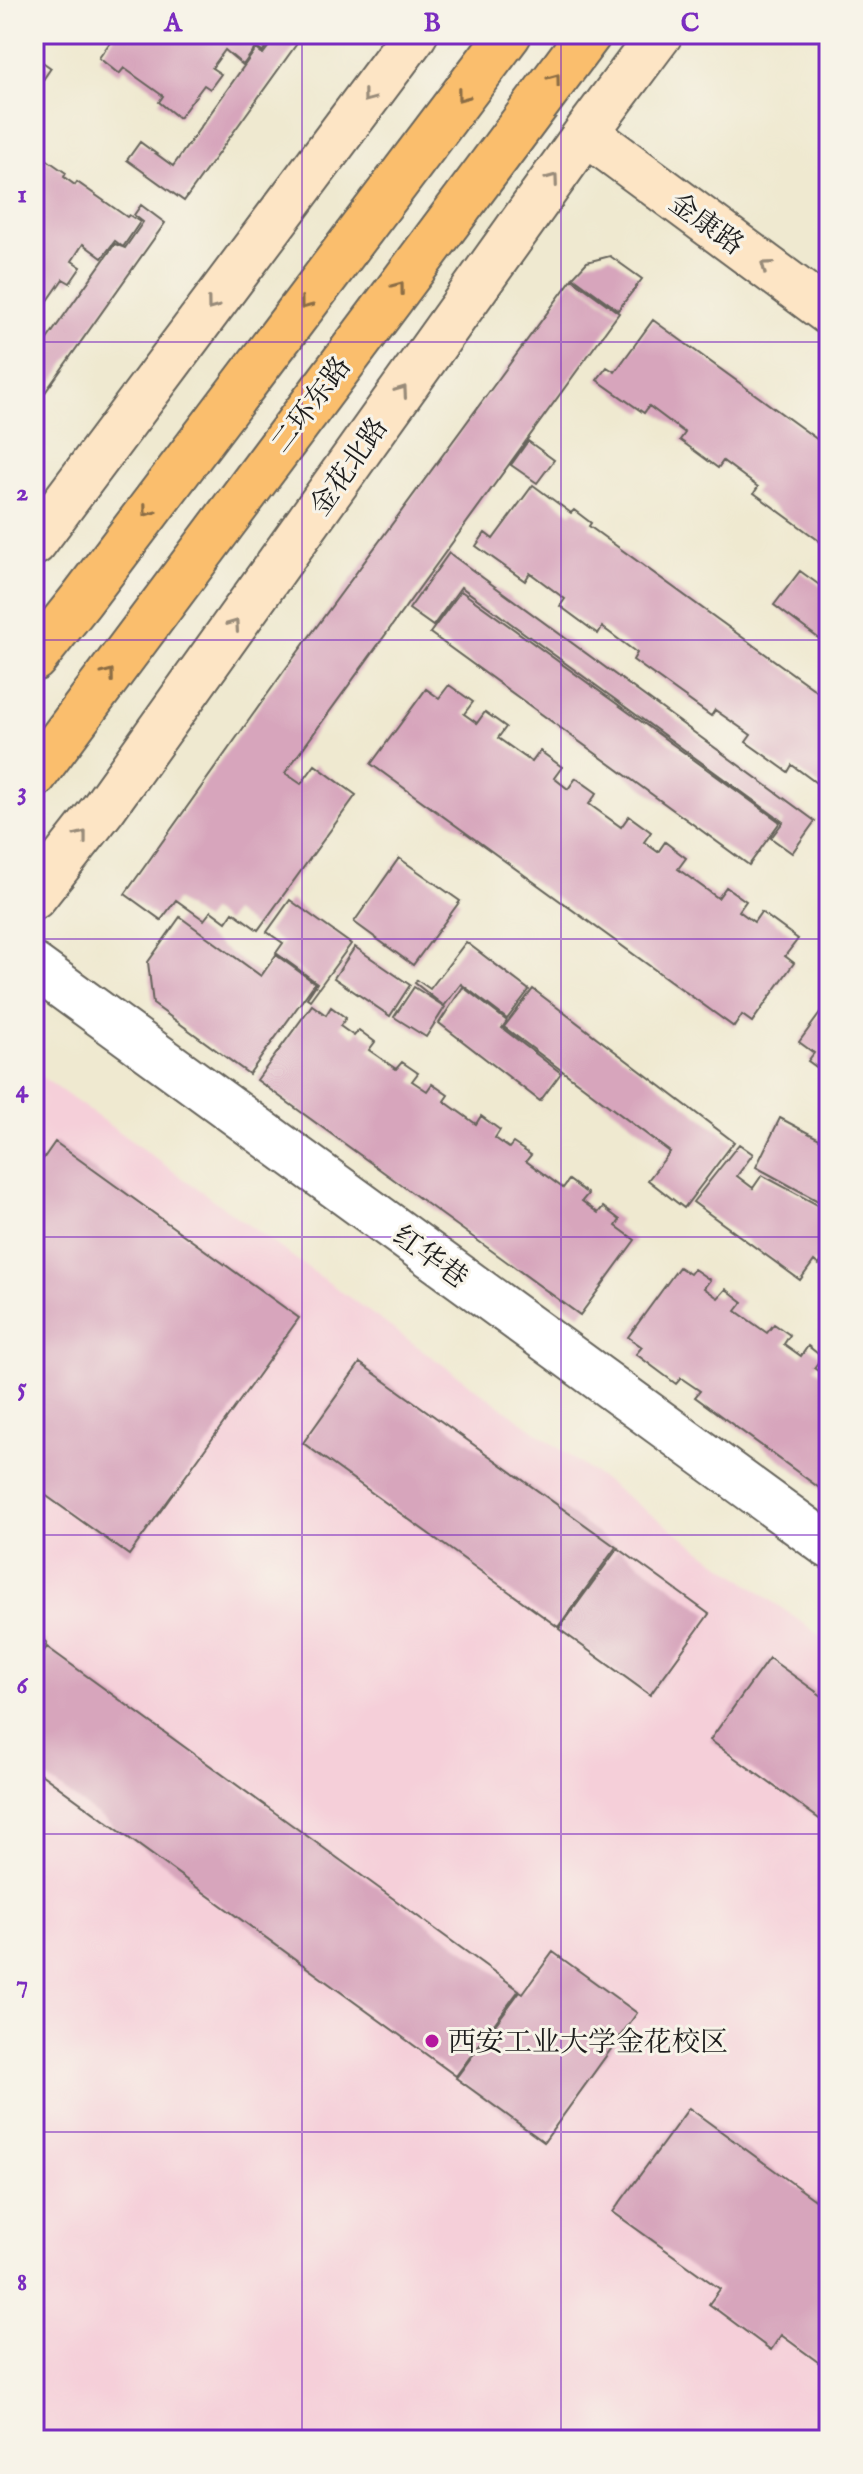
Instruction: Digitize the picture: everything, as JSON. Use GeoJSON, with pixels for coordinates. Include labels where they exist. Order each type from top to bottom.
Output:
{"type":"FeatureCollection","features":[{"type":"Feature","properties":{"kind":"highway"},"geometry":{"type":"LineString","coordinates":[[34,659],[509,34]]}},
{"type":"Feature","properties":{"kind":"highway","name":"二环东路"},"geometry":{"type":"LineString","coordinates":[[34,776],[589,34]]}},
{"type":"Feature","properties":{"kind":"main road"},"geometry":{"type":"LineString","coordinates":[[34,543],[415,34]]}},
{"type":"Feature","properties":{"kind":"main road","name":"金花北路"},"geometry":{"type":"LineString","coordinates":[[34,897],[103,809],[660,34]]}},
{"type":"Feature","properties":{"kind":"main road","name":"金康路"},"geometry":{"type":"LineString","coordinates":[[586,133],[829,313]]}},
{"type":"Feature","properties":{"kind":"street","name":"红华巷"},"geometry":{"type":"LineString","coordinates":[[34,966],[829,1546]]}},
{"type":"Feature","properties":{"kind":"shaded area","name":"西安工业大学金花校区"},"geometry":{"type":"Polygon","coordinates":[[[34,1071],[829,1642],[829,2440],[34,2440],[34,1071]]]}},
{"type":"Feature","properties":{"kind":"building"},"geometry":{"type":"Polygon","coordinates":[[[116,34],[275,34],[262,52],[256,47],[243,65],[225,50],[212,68],[221,74],[210,89],[204,85],[179,118],[159,102],[163,96],[124,68],[119,74],[99,58],[116,34]]]}},
{"type":"Feature","properties":{"kind":"building"},"geometry":{"type":"Polygon","coordinates":[[[278,34],[296,34],[301,38],[184,201],[127,160],[140,142],[173,166],[256,49],[263,54],[278,34]]]}},
{"type":"Feature","properties":{"kind":"building"},"geometry":{"type":"Polygon","coordinates":[[[34,56],[51,68],[34,93],[34,56]]]}},
{"type":"Feature","properties":{"kind":"building"},"geometry":{"type":"Polygon","coordinates":[[[36,152],[66,173],[64,177],[75,185],[77,182],[127,217],[129,215],[140,222],[123,247],[115,241],[102,258],[83,244],[72,261],[81,267],[70,283],[63,279],[40,312],[34,308],[36,152]]]}},
{"type":"Feature","properties":{"kind":"building"},"geometry":{"type":"Polygon","coordinates":[[[141,205],[165,223],[34,408],[34,349],[38,352],[115,244],[125,248],[143,222],[134,215],[141,205]]]}},
{"type":"Feature","properties":{"kind":"building"},"geometry":{"type":"Polygon","coordinates":[[[610,256],[642,279],[618,310],[573,277],[587,262],[610,256]]]}},
{"type":"Feature","properties":{"kind":"building"},"geometry":{"type":"Polygon","coordinates":[[[572,279],[619,313],[285,773],[301,784],[315,765],[356,795],[258,930],[233,912],[226,922],[211,911],[204,920],[176,900],[161,920],[125,894],[284,671],[572,279]]]}},
{"type":"Feature","properties":{"kind":"building"},"geometry":{"type":"Polygon","coordinates":[[[653,320],[829,448],[829,548],[754,493],[758,487],[723,461],[718,468],[680,440],[685,433],[649,406],[644,413],[597,380],[607,367],[615,372],[653,320]]]}},
{"type":"Feature","properties":{"kind":"building"},"geometry":{"type":"Polygon","coordinates":[[[528,441],[554,460],[537,483],[511,465],[528,441]]]}},
{"type":"Feature","properties":{"kind":"building"},"geometry":{"type":"Polygon","coordinates":[[[533,485],[571,513],[574,510],[591,523],[589,526],[829,700],[829,802],[822,797],[827,791],[792,765],[788,772],[746,742],[751,735],[715,710],[711,716],[633,660],[637,653],[602,627],[598,634],[560,606],[565,599],[530,573],[525,581],[476,546],[485,533],[493,539],[533,485]]]}},
{"type":"Feature","properties":{"kind":"building"},"geometry":{"type":"Polygon","coordinates":[[[449,553],[815,821],[792,853],[771,838],[783,822],[461,587],[433,626],[409,609],[449,553]]]}},
{"type":"Feature","properties":{"kind":"building"},"geometry":{"type":"Polygon","coordinates":[[[800,571],[829,592],[829,646],[774,605],[800,571]]]}},
{"type":"Feature","properties":{"kind":"building"},"geometry":{"type":"Polygon","coordinates":[[[461,591],[780,822],[749,865],[430,633],[461,591]]]}},
{"type":"Feature","properties":{"kind":"building"},"geometry":{"type":"Polygon","coordinates":[[[449,685],[473,702],[464,714],[477,723],[485,712],[506,727],[498,738],[532,762],[540,751],[562,767],[554,778],[568,789],[576,778],[597,793],[589,804],[621,827],[629,816],[651,832],[644,842],[658,852],[665,842],[686,858],[678,869],[718,898],[726,887],[746,901],[739,911],[754,922],[761,912],[798,939],[785,956],[794,963],[752,1022],[742,1015],[734,1027],[371,764],[426,689],[439,698],[449,685]]]}},
{"type":"Feature","properties":{"kind":"building"},"geometry":{"type":"Polygon","coordinates":[[[399,858],[460,901],[413,965],[354,922],[399,858]]]}},
{"type":"Feature","properties":{"kind":"building"},"geometry":{"type":"Polygon","coordinates":[[[290,900],[351,944],[310,1000],[307,998],[317,983],[276,953],[283,943],[267,932],[290,900]]]}},
{"type":"Feature","properties":{"kind":"building"},"geometry":{"type":"Polygon","coordinates":[[[180,917],[261,976],[276,955],[315,983],[249,1074],[153,1004],[148,962],[180,917]]]}},
{"type":"Feature","properties":{"kind":"building"},"geometry":{"type":"Polygon","coordinates":[[[466,942],[529,990],[507,1019],[461,984],[444,1006],[415,983],[417,980],[430,989],[466,942]]]}},
{"type":"Feature","properties":{"kind":"building"},"geometry":{"type":"Polygon","coordinates":[[[355,947],[410,985],[390,1016],[334,978],[355,947]]]}},
{"type":"Feature","properties":{"kind":"building"},"geometry":{"type":"Polygon","coordinates":[[[414,987],[445,1007],[426,1037],[394,1017],[414,987]]]}},
{"type":"Feature","properties":{"kind":"building"},"geometry":{"type":"Polygon","coordinates":[[[463,987],[507,1021],[502,1028],[561,1073],[540,1101],[439,1023],[463,987]]]}},
{"type":"Feature","properties":{"kind":"building"},"geometry":{"type":"Polygon","coordinates":[[[533,989],[734,1142],[684,1208],[648,1180],[670,1152],[504,1027],[533,989]]]}},
{"type":"Feature","properties":{"kind":"building"},"geometry":{"type":"Polygon","coordinates":[[[829,1001],[829,1076],[808,1061],[814,1053],[799,1042],[829,1001]]]}},
{"type":"Feature","properties":{"kind":"building"},"geometry":{"type":"Polygon","coordinates":[[[312,1005],[326,1015],[331,1007],[346,1018],[340,1026],[354,1036],[359,1030],[375,1042],[369,1050],[396,1069],[402,1062],[418,1073],[412,1081],[427,1091],[432,1084],[448,1095],[444,1101],[476,1124],[481,1116],[500,1130],[495,1138],[509,1148],[513,1143],[531,1155],[526,1161],[563,1188],[569,1180],[588,1194],[582,1201],[598,1213],[603,1207],[620,1220],[616,1226],[635,1240],[580,1315],[257,1080],[312,1005]]]}},
{"type":"Feature","properties":{"kind":"building"},"geometry":{"type":"Polygon","coordinates":[[[780,1118],[829,1144],[829,1207],[756,1167],[780,1118]]]}},
{"type":"Feature","properties":{"kind":"building"},"geometry":{"type":"Polygon","coordinates":[[[55,1142],[299,1318],[129,1555],[34,1487],[34,1172],[55,1142]]]}},
{"type":"Feature","properties":{"kind":"building"},"geometry":{"type":"Polygon","coordinates":[[[739,1144],[753,1154],[737,1176],[753,1188],[762,1175],[829,1211],[829,1251],[819,1265],[814,1261],[800,1280],[693,1202],[739,1144]]]}},
{"type":"Feature","properties":{"kind":"building"},"geometry":{"type":"Polygon","coordinates":[[[679,1267],[690,1274],[694,1269],[710,1280],[704,1288],[718,1298],[726,1289],[743,1302],[736,1311],[767,1333],[774,1324],[790,1335],[784,1344],[801,1356],[808,1346],[822,1357],[814,1368],[829,1379],[829,1495],[695,1397],[700,1391],[681,1378],[676,1384],[636,1354],[642,1347],[628,1337],[679,1267]]]}},
{"type":"Feature","properties":{"kind":"building"},"geometry":{"type":"Polygon","coordinates":[[[360,1363],[616,1547],[558,1627],[303,1443],[360,1363]]]}},
{"type":"Feature","properties":{"kind":"building"},"geometry":{"type":"Polygon","coordinates":[[[618,1548],[709,1614],[650,1695],[559,1629],[618,1548]]]}},
{"type":"Feature","properties":{"kind":"building"},"geometry":{"type":"Polygon","coordinates":[[[34,1633],[47,1643],[34,1661],[34,1633]]]}},
{"type":"Feature","properties":{"kind":"building"},"geometry":{"type":"Polygon","coordinates":[[[47,1647],[519,1990],[456,2076],[34,1769],[34,1665],[47,1647]]]}},
{"type":"Feature","properties":{"kind":"building"},"geometry":{"type":"Polygon","coordinates":[[[769,1658],[829,1701],[829,1826],[710,1740],[769,1658]]]}},
{"type":"Feature","properties":{"kind":"building"},"geometry":{"type":"Polygon","coordinates":[[[553,1952],[637,2013],[544,2142],[456,2078],[553,1952]]]}},
{"type":"Feature","properties":{"kind":"building"},"geometry":{"type":"Polygon","coordinates":[[[689,2108],[829,2210],[829,2370],[781,2335],[771,2350],[709,2304],[720,2289],[613,2212],[689,2108]]]}},
{"type":"Feature","properties":{"kind":"place","name":"西安工业大学金花校区"},"geometry":{"type":"Point","coordinates":[432,2041]}}]}
